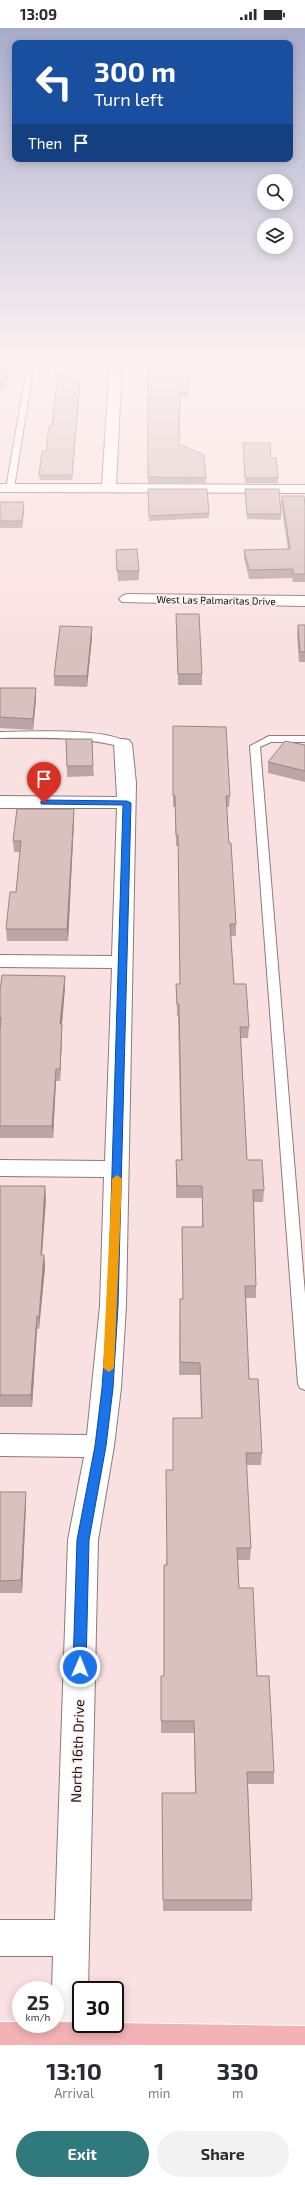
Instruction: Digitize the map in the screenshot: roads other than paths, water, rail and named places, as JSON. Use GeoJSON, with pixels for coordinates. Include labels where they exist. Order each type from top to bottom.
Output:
{"type":"FeatureCollection","features":[{"type":"Feature","properties":{"kind":"main road"},"geometry":{"type":"LineString","coordinates":[[0,2040],[305,2044]]}},
{"type":"Feature","properties":{"kind":"street"},"geometry":{"type":"LineString","coordinates":[[109,488],[111,457]]}},
{"type":"Feature","properties":{"kind":"street"},"geometry":{"type":"LineString","coordinates":[[5,488],[305,489]]}},
{"type":"Feature","properties":{"kind":"street","name":"West Las Palmaritas Drive"},"geometry":{"type":"LineString","coordinates":[[128,598],[305,601]]}},
{"type":"Feature","properties":{"kind":"street","name":"North 16th Drive"},"geometry":{"type":"LineString","coordinates":[[68,2041],[83,1540],[100,1446],[107,1388],[113,1306],[128,783],[123,744]]}},
{"type":"Feature","properties":{"kind":"street"},"geometry":{"type":"LineString","coordinates":[[0,802],[127,803]]}},
{"type":"Feature","properties":{"kind":"street"},"geometry":{"type":"LineString","coordinates":[[0,961],[122,962]]}},
{"type":"Feature","properties":{"kind":"street"},"geometry":{"type":"LineString","coordinates":[[0,1168],[118,1169]]}},
{"type":"Feature","properties":{"kind":"street"},"geometry":{"type":"LineString","coordinates":[[0,1445],[100,1446]]}},
{"type":"Feature","properties":{"kind":"street"},"geometry":{"type":"LineString","coordinates":[[0,1938],[72,1938]]}},
{"type":"Feature","properties":{"kind":"lane"},"geometry":{"type":"LineString","coordinates":[[5,488],[11,457]]}},
{"type":"Feature","properties":{"kind":"lane"},"geometry":{"type":"LineString","coordinates":[[0,735],[87,736],[110,739],[123,744]]}},
{"type":"Feature","properties":{"kind":"lane"},"geometry":{"type":"LineString","coordinates":[[305,739],[269,739],[255,746],[305,1384]]}}]}
